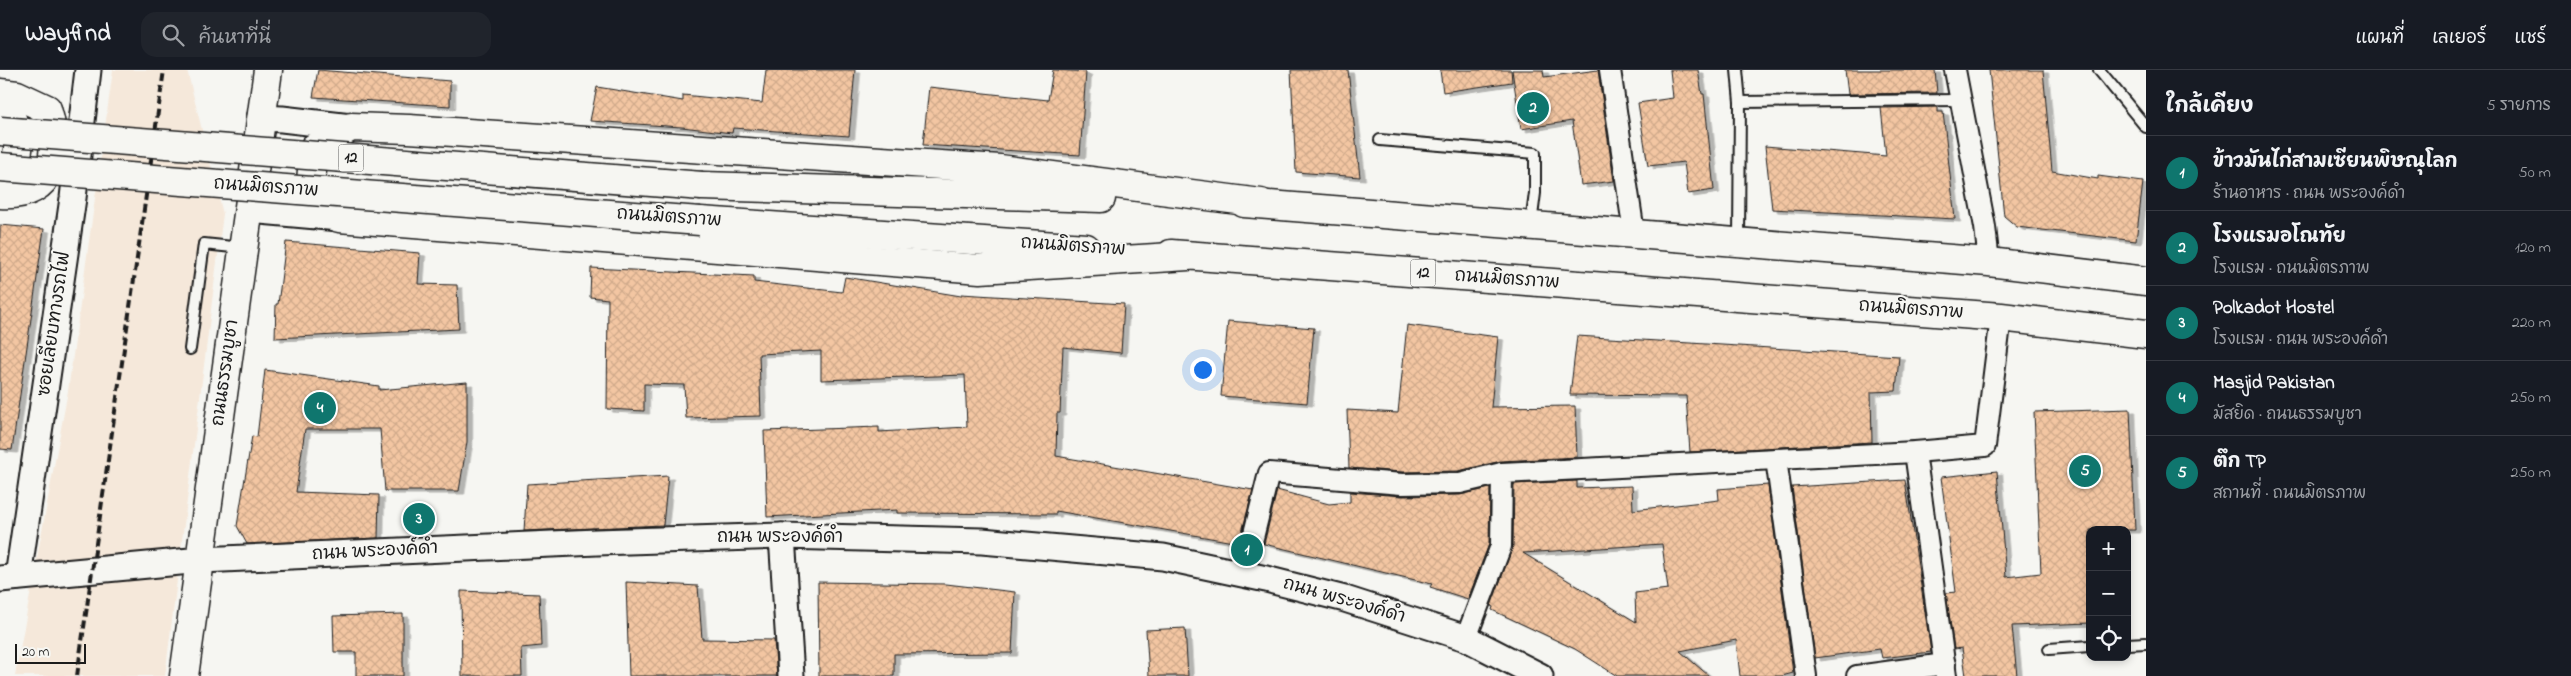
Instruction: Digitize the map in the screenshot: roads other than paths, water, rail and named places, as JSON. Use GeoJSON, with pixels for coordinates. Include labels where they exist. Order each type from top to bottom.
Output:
{"type":"FeatureCollection","features":[{"type":"Feature","properties":{"kind":"main road","name":"ถนนธรรมบูชา"},"geometry":{"type":"LineString","coordinates":[[184,676],[268,70]]}},
{"type":"Feature","properties":{"kind":"main road"},"geometry":{"type":"LineString","coordinates":[[0,93],[17,95],[48,109],[54,129],[54,152],[50,173],[37,186],[10,194],[0,194]]}},
{"type":"Feature","properties":{"kind":"main road"},"geometry":{"type":"LineString","coordinates":[[0,103],[5,106],[14,125],[18,148],[10,170],[0,180]]}},
{"type":"Feature","properties":{"kind":"main road"},"geometry":{"type":"LineString","coordinates":[[1188,256],[980,269],[339,218],[310,192],[314,148],[351,127],[1000,169],[1261,203]]}},
{"type":"Feature","properties":{"kind":"main road","name":"ถนนมิตรภาพ"},"geometry":{"type":"LineString","coordinates":[[0,131],[702,186],[1261,203],[1988,262],[2146,281]]}},
{"type":"Feature","properties":{"kind":"main road","name":"ถนนมิตรภาพ"},"geometry":{"type":"LineString","coordinates":[[0,167],[700,221],[2001,316],[2146,334]]}},
{"type":"Feature","properties":{"kind":"street","name":"ซอยเลียบทางรถไฟ"},"geometry":{"type":"LineString","coordinates":[[9,578],[74,198],[88,70]]}},
{"type":"Feature","properties":{"kind":"street"},"geometry":{"type":"LineString","coordinates":[[1610,70],[1634,233]]}},
{"type":"Feature","properties":{"kind":"street"},"geometry":{"type":"LineString","coordinates":[[1955,70],[1985,227],[1988,262]]}},
{"type":"Feature","properties":{"kind":"street"},"geometry":{"type":"LineString","coordinates":[[260,118],[351,127]]}},
{"type":"Feature","properties":{"kind":"street"},"geometry":{"type":"LineString","coordinates":[[248,210],[339,218]]}},
{"type":"Feature","properties":{"kind":"street"},"geometry":{"type":"LineString","coordinates":[[1244,574],[1268,473],[1402,484],[1460,483],[1502,474],[1915,452],[1985,446],[2001,316]]}},
{"type":"Feature","properties":{"kind":"street"},"geometry":{"type":"LineString","coordinates":[[1856,676],[1945,670],[1915,452]]}},
{"type":"Feature","properties":{"kind":"street"},"geometry":{"type":"LineString","coordinates":[[1776,459],[1806,676]]}},
{"type":"Feature","properties":{"kind":"street"},"geometry":{"type":"LineString","coordinates":[[1466,638],[1501,546],[1502,474]]}},
{"type":"Feature","properties":{"kind":"street","name":"ถนน พระองค์ดำ"},"geometry":{"type":"LineString","coordinates":[[9,578],[201,560],[782,536],[982,540],[1163,557],[1244,574],[1344,599],[1466,638],[1540,676]]}},
{"type":"Feature","properties":{"kind":"street"},"geometry":{"type":"LineString","coordinates":[[782,536],[791,676]]}},
{"type":"Feature","properties":{"kind":"lane"},"geometry":{"type":"LineString","coordinates":[[1737,70],[1740,102],[1739,241]]}},
{"type":"Feature","properties":{"kind":"lane"},"geometry":{"type":"LineString","coordinates":[[2099,70],[2146,127]]}},
{"type":"Feature","properties":{"kind":"lane"},"geometry":{"type":"LineString","coordinates":[[1740,102],[1961,100]]}},
{"type":"Feature","properties":{"kind":"lane"},"geometry":{"type":"LineString","coordinates":[[1380,140],[1534,153],[1535,193],[1531,224]]}},
{"type":"Feature","properties":{"kind":"lane"},"geometry":{"type":"LineString","coordinates":[[190,349],[204,244],[243,248]]}},
{"type":"Feature","properties":{"kind":"lane"},"geometry":{"type":"LineString","coordinates":[[2131,644],[2146,643]]}},
{"type":"Feature","properties":{"kind":"lane"},"geometry":{"type":"LineString","coordinates":[[2049,649],[2086,646]]}},
{"type":"Feature","properties":{"kind":"railway"},"geometry":{"type":"LineString","coordinates":[[77,676],[164,70]]}},
{"type":"Feature","properties":{"kind":"place","name":"โรงแรมอโณทัย"},"geometry":{"type":"Point","coordinates":[1533,108]}},
{"type":"Feature","properties":{"kind":"place","name":"Masjid Pakistan"},"geometry":{"type":"Point","coordinates":[320,408]}},
{"type":"Feature","properties":{"kind":"place","name":"ตึก TP"},"geometry":{"type":"Point","coordinates":[2085,471]}},
{"type":"Feature","properties":{"kind":"place","name":"Polkadot Hostel"},"geometry":{"type":"Point","coordinates":[419,519]}},
{"type":"Feature","properties":{"kind":"place","name":"ข้าวมันไก่สามเซียนพิษณุโลก"},"geometry":{"type":"Point","coordinates":[1247,550]}}]}
